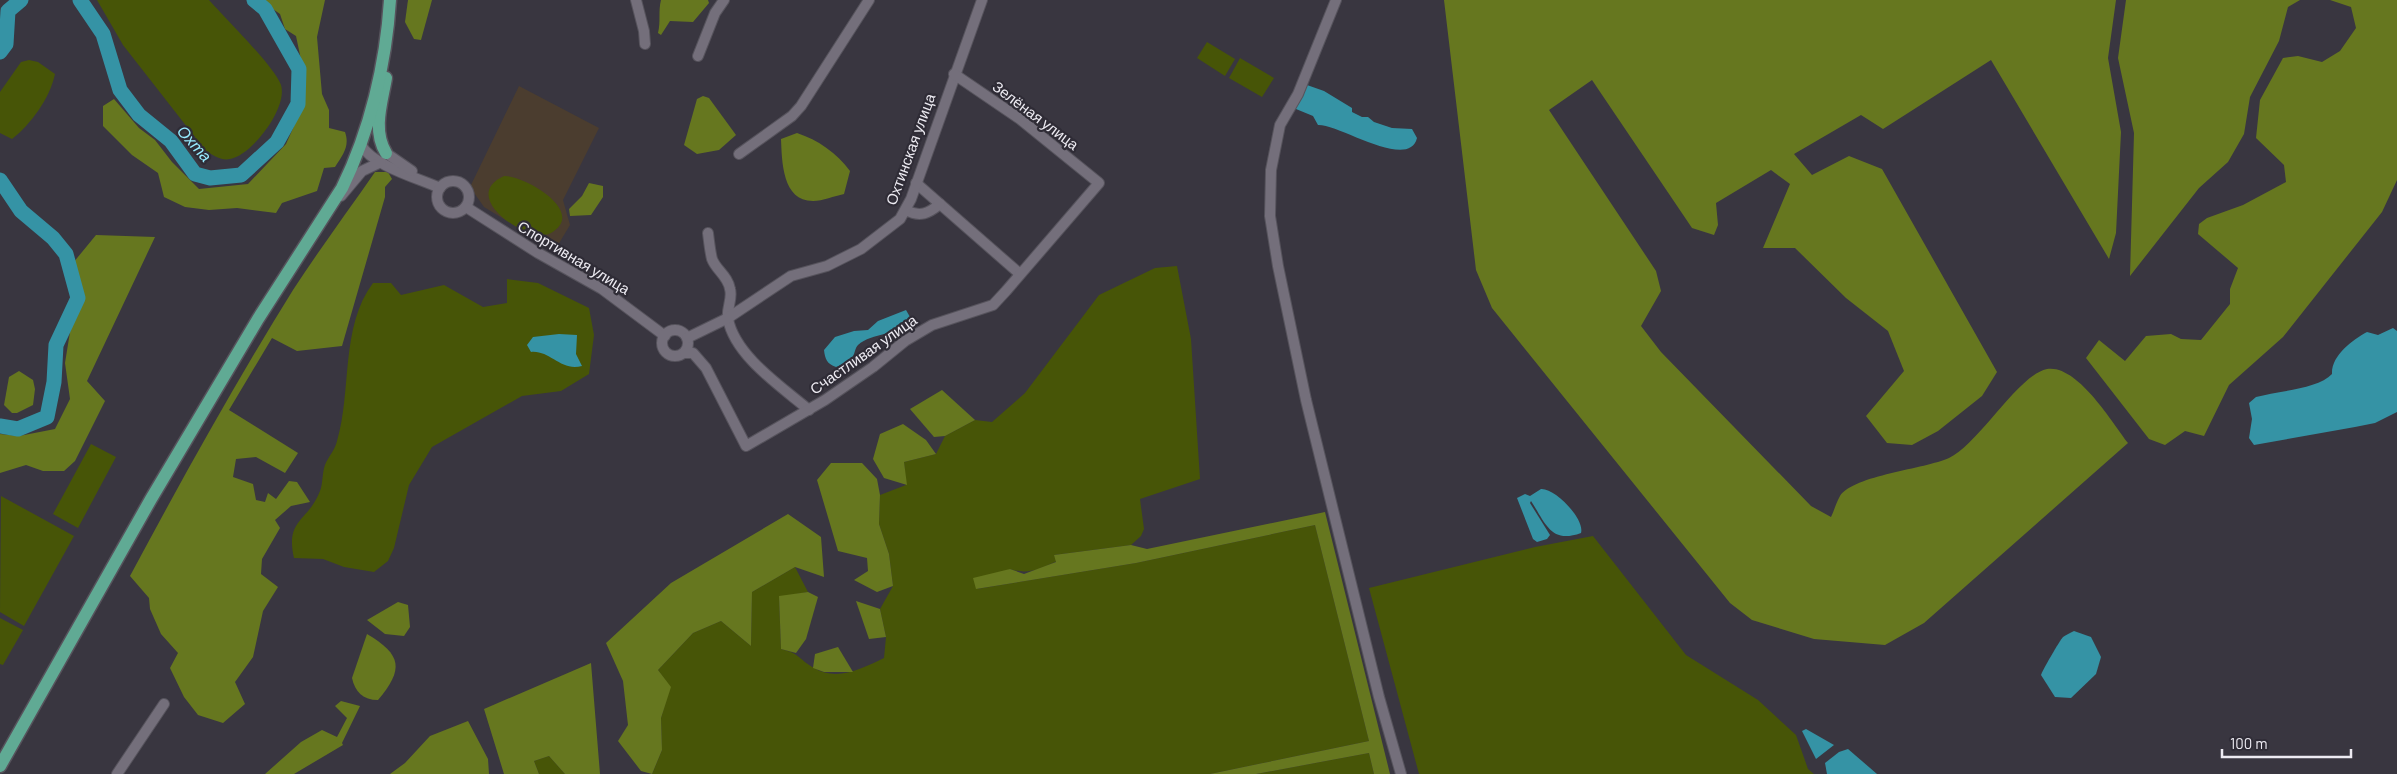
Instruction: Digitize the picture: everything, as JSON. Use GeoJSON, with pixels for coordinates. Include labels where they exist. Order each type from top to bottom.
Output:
{"type":"FeatureCollection","features":[{"type":"Feature","properties":{"kind":"main road"},"geometry":{"type":"LineString","coordinates":[[0,766],[151,499],[258,318],[334,201],[353,166],[361,146],[383,55],[390,0]]}},
{"type":"Feature","properties":{"kind":"main road"},"geometry":{"type":"LineString","coordinates":[[383,55],[386,78],[378,132],[383,158]]}},
{"type":"Feature","properties":{"kind":"main road"},"geometry":{"type":"LineString","coordinates":[[361,146],[372,144],[383,158]]}},
{"type":"Feature","properties":{"kind":"street"},"geometry":{"type":"LineString","coordinates":[[636,0],[644,31],[645,44]]}},
{"type":"Feature","properties":{"kind":"street"},"geometry":{"type":"LineString","coordinates":[[698,56],[715,13],[724,0]]}},
{"type":"Feature","properties":{"kind":"street"},"geometry":{"type":"LineString","coordinates":[[739,154],[792,116],[801,106],[869,0]]}},
{"type":"Feature","properties":{"kind":"street","name":"Охтинская улица"},"geometry":{"type":"LineString","coordinates":[[687,338],[728,318],[791,276],[827,266],[861,249],[889,228],[906,210],[982,0]]}},
{"type":"Feature","properties":{"kind":"street"},"geometry":{"type":"LineString","coordinates":[[1336,0],[1298,94],[1280,125],[1271,170],[1270,216],[1278,266],[1306,400],[1365,642],[1401,774]]}},
{"type":"Feature","properties":{"kind":"street","name":"Зелёная улица"},"geometry":{"type":"LineString","coordinates":[[954,74],[1020,119],[1099,183]]}},
{"type":"Feature","properties":{"kind":"street"},"geometry":{"type":"LineString","coordinates":[[334,201],[346,192],[362,171],[383,158],[435,186],[448,182],[464,185],[469,200],[466,207],[459,212],[451,213],[443,210],[438,203],[435,186]]}},
{"type":"Feature","properties":{"kind":"street"},"geometry":{"type":"LineString","coordinates":[[916,183],[1020,274]]}},
{"type":"Feature","properties":{"kind":"street","name":"Счастливая улица"},"geometry":{"type":"LineString","coordinates":[[685,353],[693,353],[706,368],[746,446],[809,410],[932,325],[993,305],[1099,183]]}},
{"type":"Feature","properties":{"kind":"street"},"geometry":{"type":"LineString","coordinates":[[906,210],[921,215],[940,204]]}},
{"type":"Feature","properties":{"kind":"street","name":"Спортивная улица"},"geometry":{"type":"LineString","coordinates":[[466,207],[538,253],[602,289],[665,336]]}},
{"type":"Feature","properties":{"kind":"street"},"geometry":{"type":"LineString","coordinates":[[708,233],[713,261],[724,273],[730,287],[731,300],[728,318],[738,342],[754,363],[809,410]]}},
{"type":"Feature","properties":{"kind":"street"},"geometry":{"type":"LineString","coordinates":[[674,330],[680,331],[687,338],[688,347],[685,353],[679,356],[667,354],[662,343],[665,336],[674,330]]}},
{"type":"Feature","properties":{"kind":"street"},"geometry":{"type":"LineString","coordinates":[[117,774],[164,704]]}},
{"type":"Feature","properties":{"kind":"shaded area"},"geometry":{"type":"Polygon","coordinates":[[[519,86],[599,128],[563,200],[570,225],[555,250],[484,207],[470,187],[519,86]]]}},
{"type":"Feature","properties":{"kind":"green space"},"geometry":{"type":"Polygon","coordinates":[[[97,0],[209,0],[260,55],[281,85],[282,95],[279,106],[274,117],[258,140],[239,156],[230,159],[214,156],[205,150],[123,45],[97,0]]]}},
{"type":"Feature","properties":{"kind":"green space"},"geometry":{"type":"Polygon","coordinates":[[[260,0],[325,0],[317,37],[322,94],[329,110],[329,128],[345,132],[347,142],[345,150],[335,167],[324,168],[317,191],[282,203],[276,213],[237,208],[209,210],[185,207],[164,197],[158,173],[132,155],[103,126],[103,106],[114,99],[139,128],[155,140],[172,162],[199,189],[248,184],[286,144],[303,106],[304,74],[296,36],[285,29],[280,14],[260,0]]]}},
{"type":"Feature","properties":{"kind":"green space"},"geometry":{"type":"Polygon","coordinates":[[[408,0],[432,0],[421,40],[414,39],[405,22],[408,0]]]}},
{"type":"Feature","properties":{"kind":"green space"},"geometry":{"type":"Polygon","coordinates":[[[661,0],[708,0],[709,3],[693,22],[670,21],[661,35],[658,33],[661,0]]]}},
{"type":"Feature","properties":{"kind":"green space"},"geometry":{"type":"Polygon","coordinates":[[[1444,0],[2116,0],[2108,58],[2121,132],[2116,233],[2109,259],[1991,60],[1883,129],[1861,115],[1794,154],[1812,175],[1849,156],[1882,169],[1997,372],[1982,396],[1938,431],[1912,445],[1887,443],[1866,416],[1904,371],[1888,331],[1846,298],[1795,248],[1763,248],[1790,184],[1771,170],[1716,203],[1718,225],[1714,235],[1692,228],[1592,80],[1549,110],[1656,271],[1661,291],[1641,326],[1661,352],[1811,506],[1831,517],[1840,496],[1848,489],[1860,483],[1949,458],[1973,439],[2024,383],[2047,369],[2058,370],[2082,385],[2093,396],[2128,443],[1924,623],[1885,645],[1814,639],[1752,620],[1730,603],[1492,308],[1476,270],[1444,0]]]}},
{"type":"Feature","properties":{"kind":"green space"},"geometry":{"type":"Polygon","coordinates":[[[2126,0],[2300,0],[2288,7],[2279,41],[2250,97],[2244,134],[2228,162],[2199,188],[2130,276],[2134,133],[2118,58],[2126,0]]]}},
{"type":"Feature","properties":{"kind":"green space"},"geometry":{"type":"Polygon","coordinates":[[[2330,0],[2397,0],[2397,180],[2382,212],[2283,337],[2229,385],[2204,436],[2185,431],[2165,445],[2149,439],[2086,358],[2099,340],[2125,361],[2146,336],[2171,334],[2181,339],[2201,340],[2230,304],[2230,289],[2238,268],[2198,234],[2199,224],[2207,218],[2243,205],[2286,182],[2284,165],[2256,138],[2260,100],[2283,58],[2298,56],[2322,62],[2340,51],[2356,28],[2351,7],[2330,0]]]}},
{"type":"Feature","properties":{"kind":"green space"},"geometry":{"type":"Polygon","coordinates":[[[1207,42],[1235,59],[1225,76],[1197,58],[1207,42]]]}},
{"type":"Feature","properties":{"kind":"green space"},"geometry":{"type":"Polygon","coordinates":[[[1240,58],[1274,78],[1262,97],[1229,78],[1240,58]]]}},
{"type":"Feature","properties":{"kind":"green space"},"geometry":{"type":"Polygon","coordinates":[[[29,60],[38,62],[55,74],[49,92],[39,110],[12,139],[0,133],[0,92],[21,62],[29,60]]]}},
{"type":"Feature","properties":{"kind":"green space"},"geometry":{"type":"Polygon","coordinates":[[[703,96],[709,98],[736,135],[719,150],[697,154],[684,145],[697,99],[703,96]]]}},
{"type":"Feature","properties":{"kind":"green space"},"geometry":{"type":"Polygon","coordinates":[[[797,133],[812,139],[826,148],[839,158],[850,171],[844,194],[813,201],[803,199],[795,194],[790,187],[783,168],[781,139],[797,133]]]}},
{"type":"Feature","properties":{"kind":"green space"},"geometry":{"type":"Polygon","coordinates":[[[375,172],[388,172],[392,179],[385,187],[385,197],[342,346],[297,351],[272,338],[229,410],[298,453],[285,473],[256,457],[236,459],[233,477],[253,484],[256,500],[265,502],[268,493],[276,499],[289,481],[297,482],[310,502],[291,506],[275,520],[280,528],[262,559],[261,574],[278,587],[263,611],[253,657],[235,682],[245,704],[223,723],[198,715],[184,697],[170,668],[178,653],[161,634],[150,609],[149,598],[130,576],[169,503],[271,325],[303,275],[375,172]]]}},
{"type":"Feature","properties":{"kind":"green space"},"geometry":{"type":"Polygon","coordinates":[[[504,176],[513,177],[537,188],[558,205],[562,215],[560,224],[551,233],[541,235],[528,232],[502,217],[493,206],[489,195],[492,185],[504,176]]]}},
{"type":"Feature","properties":{"kind":"green space"},"geometry":{"type":"Polygon","coordinates":[[[589,183],[603,186],[603,197],[591,215],[570,216],[569,209],[582,196],[589,183]]]}},
{"type":"Feature","properties":{"kind":"green space"},"geometry":{"type":"Polygon","coordinates":[[[96,235],[155,237],[87,381],[105,401],[75,461],[64,471],[43,471],[26,465],[0,473],[0,434],[19,436],[55,429],[70,399],[65,363],[70,332],[82,299],[73,263],[96,235]]]}},
{"type":"Feature","properties":{"kind":"green space"},"geometry":{"type":"Polygon","coordinates":[[[1177,266],[1191,339],[1200,479],[1140,499],[1144,529],[1141,536],[1131,545],[1054,555],[1057,561],[1034,570],[1016,571],[1010,569],[977,589],[1136,563],[1315,525],[1369,741],[1210,774],[652,774],[662,750],[661,718],[670,687],[658,670],[693,633],[721,621],[751,646],[752,592],[795,567],[808,592],[779,597],[781,649],[796,655],[814,668],[832,674],[850,672],[884,658],[886,637],[880,609],[893,586],[889,554],[879,524],[880,495],[906,485],[904,462],[936,454],[945,436],[975,420],[992,422],[1025,393],[1099,295],[1155,268],[1177,266]]]}},
{"type":"Feature","properties":{"kind":"green space"},"geometry":{"type":"Polygon","coordinates":[[[507,279],[538,283],[589,308],[594,335],[589,374],[561,391],[522,396],[432,447],[409,485],[394,548],[388,561],[374,572],[344,567],[323,559],[294,558],[292,545],[295,528],[310,509],[320,491],[325,465],[337,441],[342,422],[351,339],[363,300],[373,283],[391,283],[401,295],[444,285],[483,307],[507,303],[507,279]]]}},
{"type":"Feature","properties":{"kind":"green space"},"geometry":{"type":"Polygon","coordinates":[[[19,371],[33,380],[35,389],[33,405],[17,413],[12,413],[4,405],[9,377],[19,371]]]}},
{"type":"Feature","properties":{"kind":"green space"},"geometry":{"type":"Polygon","coordinates":[[[942,390],[975,420],[945,436],[934,437],[910,409],[942,390]]]}},
{"type":"Feature","properties":{"kind":"green space"},"geometry":{"type":"Polygon","coordinates":[[[903,424],[926,440],[936,454],[904,462],[907,485],[884,478],[873,459],[880,434],[903,424]]]}},
{"type":"Feature","properties":{"kind":"green space"},"geometry":{"type":"Polygon","coordinates":[[[91,444],[116,457],[78,528],[53,514],[91,444]]]}},
{"type":"Feature","properties":{"kind":"green space"},"geometry":{"type":"Polygon","coordinates":[[[831,463],[862,463],[877,479],[880,495],[879,524],[889,554],[893,586],[877,592],[854,580],[868,571],[867,558],[838,551],[817,480],[831,463]]]}},
{"type":"Feature","properties":{"kind":"green space"},"geometry":{"type":"Polygon","coordinates":[[[1,496],[74,536],[24,626],[0,612],[1,496]]]}},
{"type":"Feature","properties":{"kind":"green space"},"geometry":{"type":"Polygon","coordinates":[[[1325,512],[1390,774],[1374,774],[1369,753],[1256,774],[1210,774],[1369,741],[1315,525],[1136,563],[976,589],[973,578],[1010,569],[1024,574],[1056,562],[1054,555],[1131,545],[1147,549],[1325,512]]]}},
{"type":"Feature","properties":{"kind":"green space"},"geometry":{"type":"Polygon","coordinates":[[[788,514],[821,537],[824,577],[795,567],[752,592],[751,646],[721,621],[693,633],[658,670],[671,687],[661,718],[662,750],[652,774],[641,771],[618,741],[628,725],[623,681],[606,643],[671,583],[788,514]]]}},
{"type":"Feature","properties":{"kind":"green space"},"geometry":{"type":"Polygon","coordinates":[[[1593,536],[1686,655],[1758,700],[1796,735],[1808,769],[1814,774],[1419,774],[1369,588],[1535,547],[1593,536]]]}},
{"type":"Feature","properties":{"kind":"green space"},"geometry":{"type":"Polygon","coordinates":[[[808,592],[818,597],[806,639],[796,653],[781,649],[779,596],[808,592]]]}},
{"type":"Feature","properties":{"kind":"green space"},"geometry":{"type":"Polygon","coordinates":[[[856,601],[880,609],[886,637],[869,639],[856,601]]]}},
{"type":"Feature","properties":{"kind":"green space"},"geometry":{"type":"Polygon","coordinates":[[[398,602],[408,605],[410,627],[404,636],[385,634],[367,620],[398,602]]]}},
{"type":"Feature","properties":{"kind":"green space"},"geometry":{"type":"Polygon","coordinates":[[[0,618],[23,630],[3,665],[0,664],[0,618]]]}},
{"type":"Feature","properties":{"kind":"green space"},"geometry":{"type":"Polygon","coordinates":[[[367,634],[387,649],[393,656],[395,663],[392,680],[378,700],[368,699],[360,694],[352,678],[367,634]]]}},
{"type":"Feature","properties":{"kind":"green space"},"geometry":{"type":"Polygon","coordinates":[[[838,647],[853,672],[824,672],[813,668],[815,654],[838,647]]]}},
{"type":"Feature","properties":{"kind":"green space"},"geometry":{"type":"Polygon","coordinates":[[[591,663],[600,774],[565,774],[549,756],[534,761],[539,774],[504,774],[484,709],[591,663]]]}},
{"type":"Feature","properties":{"kind":"green space"},"geometry":{"type":"Polygon","coordinates":[[[341,701],[360,706],[342,743],[343,745],[294,774],[265,774],[301,742],[322,730],[337,737],[347,718],[335,706],[341,701]]]}},
{"type":"Feature","properties":{"kind":"green space"},"geometry":{"type":"Polygon","coordinates":[[[468,721],[488,759],[489,774],[390,774],[405,763],[430,736],[468,721]]]}},
{"type":"Feature","properties":{"kind":"green space"},"geometry":{"type":"Polygon","coordinates":[[[1369,753],[1374,774],[1256,774],[1369,753]]]}},
{"type":"Feature","properties":{"kind":"green space"},"geometry":{"type":"Polygon","coordinates":[[[549,756],[565,774],[539,774],[534,761],[549,756]]]}},
{"type":"Feature","properties":{"kind":"water"},"geometry":{"type":"Polygon","coordinates":[[[1307,85],[1324,91],[1352,108],[1352,112],[1362,117],[1368,117],[1374,122],[1392,128],[1412,129],[1417,138],[1411,147],[1401,150],[1372,144],[1341,131],[1318,125],[1313,116],[1296,109],[1296,105],[1307,85]]]}},
{"type":"Feature","properties":{"kind":"water"},"geometry":{"type":"Polygon","coordinates":[[[906,310],[910,317],[905,323],[899,328],[864,341],[857,346],[852,358],[848,361],[836,367],[827,361],[824,350],[835,337],[854,331],[868,330],[878,321],[906,310]]]}},
{"type":"Feature","properties":{"kind":"water"},"geometry":{"type":"Polygon","coordinates":[[[2393,328],[2397,331],[2397,412],[2375,423],[2254,445],[2249,438],[2252,419],[2249,403],[2256,397],[2297,389],[2326,379],[2332,374],[2335,361],[2339,355],[2355,339],[2367,332],[2378,335],[2393,328]]]}},
{"type":"Feature","properties":{"kind":"water"},"geometry":{"type":"Polygon","coordinates":[[[559,334],[577,335],[576,354],[582,366],[575,367],[562,364],[544,354],[531,352],[527,345],[533,337],[559,334]]]}},
{"type":"Feature","properties":{"kind":"water"},"geometry":{"type":"Polygon","coordinates":[[[1541,489],[1554,493],[1568,505],[1578,520],[1581,533],[1571,536],[1556,534],[1550,530],[1531,501],[1530,503],[1550,535],[1547,539],[1537,542],[1533,539],[1517,498],[1525,494],[1530,496],[1541,489]]]}},
{"type":"Feature","properties":{"kind":"water"},"geometry":{"type":"Polygon","coordinates":[[[2074,631],[2091,637],[2101,657],[2096,674],[2071,698],[2055,697],[2041,675],[2061,639],[2074,631]]]}},
{"type":"Feature","properties":{"kind":"water"},"geometry":{"type":"Polygon","coordinates":[[[1806,729],[1834,745],[1816,759],[1802,731],[1806,729]]]}},
{"type":"Feature","properties":{"kind":"water"},"geometry":{"type":"Polygon","coordinates":[[[1848,749],[1877,774],[1827,774],[1825,763],[1839,752],[1848,749]]]}},
{"type":"Feature","properties":{"kind":"waterway","name":"Охта"},"geometry":{"type":"LineString","coordinates":[[0,52],[6,44],[8,11],[21,0]]}},
{"type":"Feature","properties":{"kind":"waterway","name":"Охта"},"geometry":{"type":"LineString","coordinates":[[80,0],[103,34],[120,90],[139,115],[171,141],[195,174],[210,178],[241,175],[277,142],[298,104],[299,69],[265,9],[254,0]]}},
{"type":"Feature","properties":{"kind":"waterway","name":"Охта"},"geometry":{"type":"LineString","coordinates":[[0,180],[21,211],[53,238],[66,254],[78,298],[56,345],[54,382],[47,417],[18,429],[0,426]]}}]}
